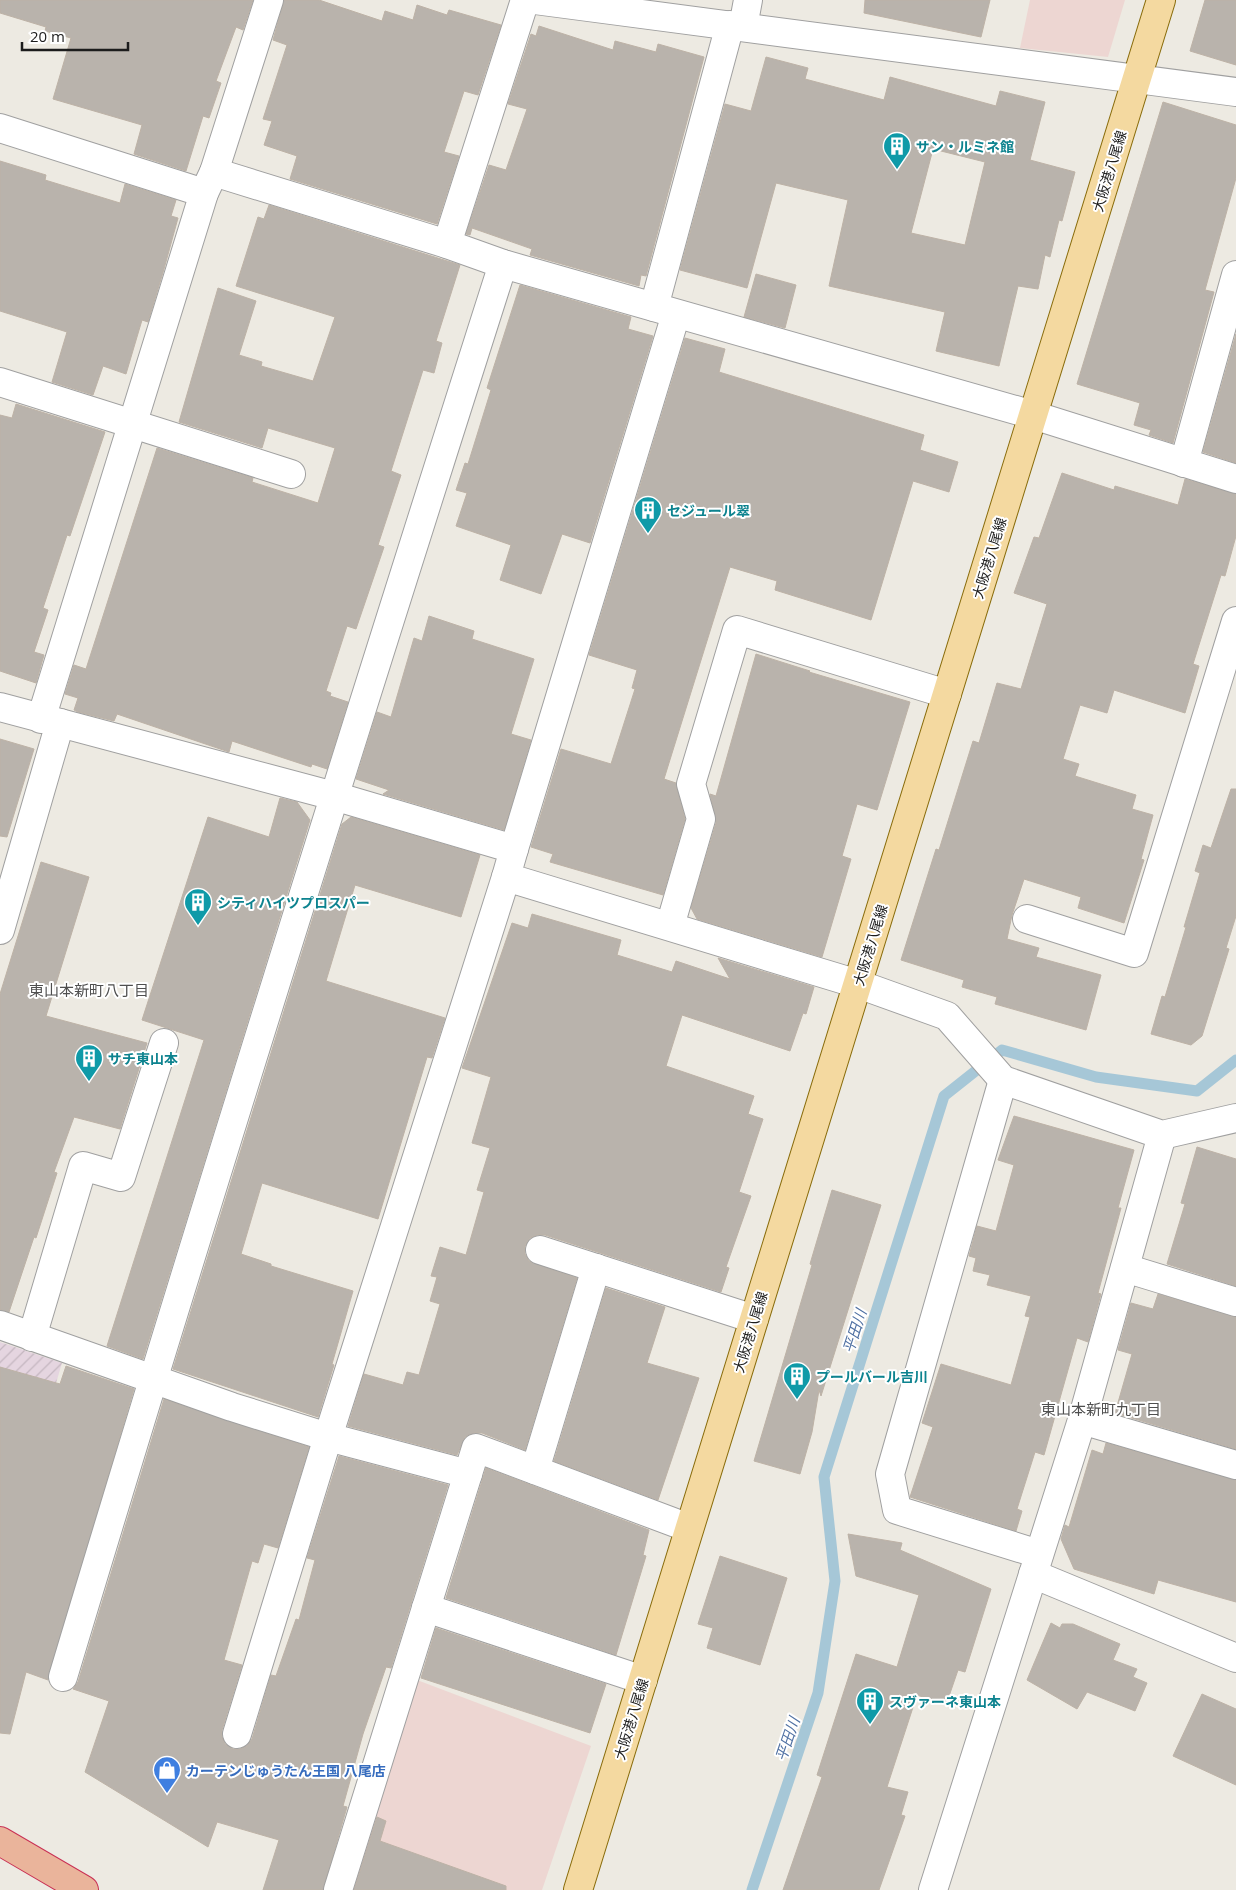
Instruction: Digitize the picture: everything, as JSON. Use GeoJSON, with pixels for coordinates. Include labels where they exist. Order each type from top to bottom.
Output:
{"type":"FeatureCollection","features":[{"type":"Feature","properties":{"kind":"highway"},"geometry":{"type":"LineString","coordinates":[[0,1841],[84,1890]]}},
{"type":"Feature","properties":{"kind":"main road","name":"大阪港八尾線"},"geometry":{"type":"LineString","coordinates":[[578,1890],[1162,0]]}},
{"type":"Feature","properties":{"kind":"street"},"geometry":{"type":"LineString","coordinates":[[0,930],[51,721],[133,423],[269,0]]}},
{"type":"Feature","properties":{"kind":"street"},"geometry":{"type":"LineString","coordinates":[[447,244],[525,0]]}},
{"type":"Feature","properties":{"kind":"street"},"geometry":{"type":"LineString","coordinates":[[535,0],[1236,92]]}},
{"type":"Feature","properties":{"kind":"street"},"geometry":{"type":"LineString","coordinates":[[237,1734],[328,1437],[506,877],[665,310],[736,26],[748,0]]}},
{"type":"Feature","properties":{"kind":"street"},"geometry":{"type":"LineString","coordinates":[[0,128],[447,244],[503,264],[1033,415],[1236,479]]}},
{"type":"Feature","properties":{"kind":"street"},"geometry":{"type":"LineString","coordinates":[[63,1676],[152,1380],[334,796],[503,264]]}},
{"type":"Feature","properties":{"kind":"street"},"geometry":{"type":"LineString","coordinates":[[1184,463],[1236,275]]}},
{"type":"Feature","properties":{"kind":"street"},"geometry":{"type":"LineString","coordinates":[[0,382],[291,474]]}},
{"type":"Feature","properties":{"kind":"street"},"geometry":{"type":"LineString","coordinates":[[1027,919],[1134,953],[1236,621]]}},
{"type":"Feature","properties":{"kind":"street"},"geometry":{"type":"LineString","coordinates":[[670,926],[701,819],[691,784],[737,630],[947,694]]}},
{"type":"Feature","properties":{"kind":"street"},"geometry":{"type":"LineString","coordinates":[[0,708],[334,796],[514,849]]}},
{"type":"Feature","properties":{"kind":"street"},"geometry":{"type":"LineString","coordinates":[[506,877],[858,984],[947,1016],[993,1069],[1162,1135],[1236,1118]]}},
{"type":"Feature","properties":{"kind":"street"},"geometry":{"type":"LineString","coordinates":[[32,1337],[83,1166],[121,1177],[164,1043]]}},
{"type":"Feature","properties":{"kind":"street"},"geometry":{"type":"LineString","coordinates":[[993,1069],[890,1474],[897,1510],[1036,1564],[1236,1658]]}},
{"type":"Feature","properties":{"kind":"street"},"geometry":{"type":"LineString","coordinates":[[933,1890],[1082,1420],[1162,1135]]}},
{"type":"Feature","properties":{"kind":"street"},"geometry":{"type":"LineString","coordinates":[[540,1250],[754,1320]]}},
{"type":"Feature","properties":{"kind":"street"},"geometry":{"type":"LineString","coordinates":[[535,1470],[596,1268]]}},
{"type":"Feature","properties":{"kind":"street"},"geometry":{"type":"LineString","coordinates":[[1125,1268],[1236,1302]]}},
{"type":"Feature","properties":{"kind":"street"},"geometry":{"type":"LineString","coordinates":[[0,1325],[152,1380],[328,1437],[468,1474]]}},
{"type":"Feature","properties":{"kind":"street"},"geometry":{"type":"LineString","coordinates":[[1082,1420],[1236,1465]]}},
{"type":"Feature","properties":{"kind":"street"},"geometry":{"type":"LineString","coordinates":[[338,1890],[476,1448],[689,1528]]}},
{"type":"Feature","properties":{"kind":"street"},"geometry":{"type":"LineString","coordinates":[[426,1608],[643,1680]]}},
{"type":"Feature","properties":{"kind":"shaded area"},"geometry":{"type":"Polygon","coordinates":[[[1030,0],[1125,0],[1108,57],[1020,48],[1030,0]]]}},
{"type":"Feature","properties":{"kind":"shaded area"},"geometry":{"type":"Polygon","coordinates":[[[0,1342],[62,1363],[0,1571],[0,1342]]]}},
{"type":"Feature","properties":{"kind":"shaded area"},"geometry":{"type":"Polygon","coordinates":[[[417,1680],[591,1746],[542,1890],[352,1890],[417,1680]]]}},
{"type":"Feature","properties":{"kind":"building"},"geometry":{"type":"Polygon","coordinates":[[[0,0],[253,0],[243,30],[236,27],[216,81],[221,83],[209,118],[203,116],[186,171],[134,154],[142,125],[53,99],[71,38],[45,31],[46,27],[0,13],[0,0]]]}},
{"type":"Feature","properties":{"kind":"building"},"geometry":{"type":"Polygon","coordinates":[[[284,0],[319,0],[382,21],[385,11],[413,20],[417,5],[447,15],[449,10],[501,25],[478,95],[464,91],[444,152],[459,156],[437,224],[290,179],[297,156],[264,145],[272,121],[263,119],[287,45],[273,40],[284,0]]]}},
{"type":"Feature","properties":{"kind":"building"},"geometry":{"type":"Polygon","coordinates":[[[865,0],[990,0],[981,37],[864,13],[865,0]]]}},
{"type":"Feature","properties":{"kind":"building"},"geometry":{"type":"Polygon","coordinates":[[[1205,0],[1236,0],[1236,65],[1190,51],[1205,0]]]}},
{"type":"Feature","properties":{"kind":"building"},"geometry":{"type":"Polygon","coordinates":[[[539,26],[613,50],[615,41],[656,52],[658,44],[704,57],[646,276],[641,275],[639,286],[530,255],[532,249],[472,228],[470,235],[466,234],[489,165],[506,170],[527,109],[508,104],[531,34],[536,36],[539,26]]]}},
{"type":"Feature","properties":{"kind":"building"},"geometry":{"type":"Polygon","coordinates":[[[766,57],[808,68],[805,79],[884,100],[890,77],[996,106],[1000,91],[1045,102],[1030,160],[1075,172],[1062,221],[1059,220],[1050,257],[1045,255],[1038,289],[1018,286],[999,366],[936,351],[945,312],[829,286],[848,200],[776,183],[747,288],[680,270],[725,104],[751,111],[766,57]],[[933,149],[911,233],[965,245],[985,162],[933,149]]]}},
{"type":"Feature","properties":{"kind":"building"},"geometry":{"type":"Polygon","coordinates":[[[1163,102],[1236,125],[1236,178],[1205,290],[1214,292],[1173,443],[1149,435],[1151,430],[1134,425],[1140,403],[1077,384],[1163,102]]]}},
{"type":"Feature","properties":{"kind":"building"},"geometry":{"type":"Polygon","coordinates":[[[0,161],[46,175],[45,180],[120,203],[125,184],[176,200],[171,216],[178,218],[164,269],[148,322],[142,320],[126,374],[103,366],[93,395],[52,382],[67,332],[0,311],[0,161]]]}},
{"type":"Feature","properties":{"kind":"building"},"geometry":{"type":"Polygon","coordinates":[[[269,205],[460,265],[436,341],[442,343],[434,373],[423,370],[391,471],[401,475],[378,545],[384,547],[356,629],[347,626],[326,691],[331,693],[330,696],[348,702],[327,769],[312,764],[311,767],[232,741],[229,752],[117,714],[114,721],[78,712],[74,710],[78,698],[65,694],[74,665],[86,669],[157,448],[253,478],[252,482],[318,503],[335,448],[268,428],[262,448],[179,422],[218,288],[256,301],[239,355],[262,362],[261,366],[313,381],[335,317],[236,286],[258,217],[264,219],[269,205]]]}},
{"type":"Feature","properties":{"kind":"building"},"geometry":{"type":"Polygon","coordinates":[[[756,274],[796,285],[785,328],[744,317],[756,274]]]}},
{"type":"Feature","properties":{"kind":"building"},"geometry":{"type":"Polygon","coordinates":[[[520,285],[631,317],[628,329],[653,336],[590,543],[562,534],[541,594],[500,580],[511,545],[456,526],[467,493],[456,490],[465,463],[468,464],[491,390],[487,388],[520,285]]]}},
{"type":"Feature","properties":{"kind":"building"},"geometry":{"type":"Polygon","coordinates":[[[1236,334],[1236,463],[1203,452],[1236,334]]]}},
{"type":"Feature","properties":{"kind":"building"},"geometry":{"type":"Polygon","coordinates":[[[685,338],[725,349],[719,372],[924,435],[920,450],[958,462],[949,492],[913,481],[871,620],[775,590],[777,581],[730,567],[664,779],[676,783],[685,819],[663,895],[550,862],[553,854],[531,847],[561,749],[611,764],[635,689],[632,688],[637,670],[589,655],[685,338]]]}},
{"type":"Feature","properties":{"kind":"building"},"geometry":{"type":"Polygon","coordinates":[[[16,404],[105,432],[70,536],[67,535],[43,608],[48,610],[34,652],[44,655],[36,683],[0,671],[0,415],[12,418],[16,404]]]}},
{"type":"Feature","properties":{"kind":"building"},"geometry":{"type":"Polygon","coordinates":[[[1062,473],[1114,490],[1115,486],[1178,505],[1185,479],[1236,494],[1236,536],[1225,576],[1221,575],[1193,664],[1199,666],[1185,713],[1114,690],[1107,713],[1080,705],[1063,759],[1079,764],[1075,776],[1136,795],[1132,809],[1153,815],[1141,859],[1144,860],[1124,923],[1078,908],[1081,897],[1024,879],[1012,915],[1007,939],[1039,948],[1036,957],[1101,975],[1086,1030],[995,1004],[997,997],[962,987],[964,980],[901,960],[936,849],[939,850],[973,741],[979,743],[997,683],[1021,689],[1047,604],[1014,593],[1034,537],[1039,538],[1062,473]]]}},
{"type":"Feature","properties":{"kind":"building"},"geometry":{"type":"Polygon","coordinates":[[[429,616],[474,631],[472,639],[534,659],[511,734],[531,740],[504,830],[383,794],[389,790],[356,779],[377,712],[391,717],[414,638],[422,641],[429,616]]]}},
{"type":"Feature","properties":{"kind":"building"},"geometry":{"type":"Polygon","coordinates":[[[756,654],[910,702],[877,810],[857,804],[842,856],[851,859],[822,957],[697,919],[691,908],[716,823],[710,794],[716,796],[756,654]]]}},
{"type":"Feature","properties":{"kind":"building"},"geometry":{"type":"Polygon","coordinates":[[[0,739],[34,749],[7,837],[0,836],[0,739]]]}},
{"type":"Feature","properties":{"kind":"building"},"geometry":{"type":"Polygon","coordinates":[[[1231,789],[1236,789],[1236,916],[1226,948],[1229,949],[1202,1036],[1191,1045],[1151,1034],[1162,996],[1165,997],[1186,927],[1184,927],[1200,873],[1195,871],[1203,845],[1211,848],[1231,789]]]}},
{"type":"Feature","properties":{"kind":"building"},"geometry":{"type":"Polygon","coordinates":[[[280,798],[297,802],[310,820],[143,1359],[107,1346],[204,1040],[142,1020],[208,817],[269,837],[280,798]]]}},
{"type":"Feature","properties":{"kind":"building"},"geometry":{"type":"Polygon","coordinates":[[[351,817],[480,855],[461,917],[355,885],[326,981],[445,1018],[432,1058],[427,1057],[378,1219],[262,1183],[241,1254],[271,1264],[271,1266],[353,1291],[318,1417],[173,1369],[342,824],[351,817]]]}},
{"type":"Feature","properties":{"kind":"building"},"geometry":{"type":"Polygon","coordinates":[[[41,862],[89,877],[46,1016],[147,1043],[120,1129],[74,1117],[54,1172],[57,1173],[36,1238],[34,1237],[9,1312],[0,1310],[0,994],[41,862]]]}},
{"type":"Feature","properties":{"kind":"building"},"geometry":{"type":"Polygon","coordinates":[[[532,914],[621,940],[617,955],[672,972],[676,961],[730,979],[718,958],[814,987],[806,1014],[803,1013],[790,1051],[682,1015],[666,1066],[754,1096],[748,1114],[763,1119],[739,1192],[751,1196],[726,1267],[729,1268],[721,1292],[545,1235],[537,1235],[530,1238],[525,1246],[525,1254],[529,1261],[577,1278],[525,1450],[482,1433],[474,1433],[465,1437],[457,1455],[348,1426],[364,1374],[403,1385],[407,1372],[419,1375],[440,1304],[430,1301],[437,1277],[431,1276],[440,1247],[466,1255],[484,1192],[477,1190],[490,1148],[472,1143],[491,1077],[462,1068],[512,923],[528,928],[532,914]]]}},
{"type":"Feature","properties":{"kind":"building"},"geometry":{"type":"Polygon","coordinates":[[[1014,1116],[1134,1150],[1118,1208],[1121,1208],[1098,1293],[1101,1294],[1088,1342],[1077,1338],[1044,1455],[1035,1452],[1017,1509],[1022,1511],[1016,1531],[910,1497],[933,1427],[922,1423],[941,1364],[1011,1385],[1030,1317],[1025,1316],[1031,1296],[987,1285],[990,1275],[973,1271],[976,1258],[969,1256],[977,1226],[996,1231],[1014,1165],[998,1160],[1014,1116]]]}},
{"type":"Feature","properties":{"kind":"building"},"geometry":{"type":"Polygon","coordinates":[[[1197,1147],[1236,1159],[1236,1286],[1167,1264],[1185,1204],[1181,1203],[1197,1147]]]}},
{"type":"Feature","properties":{"kind":"building"},"geometry":{"type":"Polygon","coordinates":[[[832,1190],[881,1205],[821,1396],[819,1390],[812,1432],[800,1474],[754,1461],[812,1265],[810,1264],[832,1190]]]}},
{"type":"Feature","properties":{"kind":"building"},"geometry":{"type":"Polygon","coordinates":[[[606,1288],[665,1307],[647,1363],[699,1378],[658,1500],[554,1461],[606,1288]]]}},
{"type":"Feature","properties":{"kind":"building"},"geometry":{"type":"Polygon","coordinates":[[[1158,1294],[1236,1317],[1236,1449],[1115,1413],[1132,1354],[1118,1350],[1131,1303],[1153,1309],[1158,1294]]]}},
{"type":"Feature","properties":{"kind":"building"},"geometry":{"type":"Polygon","coordinates":[[[66,1366],[134,1389],[48,1680],[26,1672],[10,1734],[0,1733],[0,1367],[60,1384],[66,1366]]]}},
{"type":"Feature","properties":{"kind":"building"},"geometry":{"type":"Polygon","coordinates":[[[164,1399],[309,1447],[278,1548],[264,1544],[258,1563],[252,1561],[224,1660],[242,1665],[222,1730],[225,1744],[233,1749],[247,1746],[252,1739],[271,1675],[276,1676],[296,1619],[299,1620],[315,1560],[307,1558],[339,1456],[448,1485],[391,1668],[386,1667],[363,1734],[343,1806],[347,1807],[323,1890],[263,1890],[279,1840],[217,1822],[208,1847],[85,1772],[109,1701],[73,1689],[78,1682],[164,1399]]]}},
{"type":"Feature","properties":{"kind":"building"},"geometry":{"type":"Polygon","coordinates":[[[1106,1443],[1236,1480],[1236,1602],[1158,1580],[1154,1594],[1074,1569],[1061,1539],[1065,1525],[1069,1527],[1092,1450],[1103,1454],[1106,1443]]]}},
{"type":"Feature","properties":{"kind":"building"},"geometry":{"type":"Polygon","coordinates":[[[486,1468],[649,1530],[643,1555],[646,1556],[616,1655],[446,1598],[486,1468]]]}},
{"type":"Feature","properties":{"kind":"building"},"geometry":{"type":"Polygon","coordinates":[[[848,1534],[902,1543],[900,1550],[991,1589],[965,1672],[958,1670],[946,1705],[917,1695],[887,1787],[908,1792],[901,1815],[905,1816],[879,1890],[783,1890],[822,1777],[817,1775],[856,1654],[897,1667],[919,1595],[856,1576],[848,1534]]]}},
{"type":"Feature","properties":{"kind":"building"},"geometry":{"type":"Polygon","coordinates":[[[720,1556],[787,1578],[760,1665],[707,1648],[713,1628],[698,1624],[720,1556]]]}},
{"type":"Feature","properties":{"kind":"building"},"geometry":{"type":"Polygon","coordinates":[[[1051,1623],[1060,1628],[1062,1624],[1073,1624],[1120,1644],[1113,1660],[1137,1669],[1133,1677],[1147,1683],[1135,1711],[1087,1692],[1077,1709],[1027,1680],[1051,1623]]]}},
{"type":"Feature","properties":{"kind":"building"},"geometry":{"type":"Polygon","coordinates":[[[436,1628],[606,1684],[590,1733],[421,1678],[436,1628]]]}},
{"type":"Feature","properties":{"kind":"building"},"geometry":{"type":"Polygon","coordinates":[[[1202,1694],[1236,1709],[1236,1785],[1173,1756],[1202,1694]]]}},
{"type":"Feature","properties":{"kind":"building"},"geometry":{"type":"Polygon","coordinates":[[[377,1817],[386,1821],[380,1841],[506,1886],[506,1890],[354,1890],[377,1817]]]}},
{"type":"Feature","properties":{"kind":"waterway","name":"平田川"},"geometry":{"type":"LineString","coordinates":[[752,1890],[818,1693],[835,1581],[824,1477],[944,1096],[1002,1050],[1096,1077],[1197,1091],[1236,1060]]}},
{"type":"Feature","properties":{"kind":"place","name":"サン・ルミネ館"},"geometry":{"type":"Point","coordinates":[897,170]}},
{"type":"Feature","properties":{"kind":"place","name":"セジュール翠"},"geometry":{"type":"Point","coordinates":[648,534]}},
{"type":"Feature","properties":{"kind":"place","name":"シティハイツプロスパー"},"geometry":{"type":"Point","coordinates":[198,926]}},
{"type":"Feature","properties":{"kind":"place","name":"サチ東山本"},"geometry":{"type":"Point","coordinates":[89,1082]}},
{"type":"Feature","properties":{"kind":"place","name":"プールバール吉川"},"geometry":{"type":"Point","coordinates":[797,1400]}},
{"type":"Feature","properties":{"kind":"place","name":"スヴァーネ東山本"},"geometry":{"type":"Point","coordinates":[870,1725]}},
{"type":"Feature","properties":{"kind":"place","name":"カーテンじゅうたん王国 八尾店"},"geometry":{"type":"Point","coordinates":[167,1794]}},
{"type":"Feature","properties":{"kind":"district","name":"東山本新町八丁目"},"geometry":{"type":"Point","coordinates":[89,990]}},
{"type":"Feature","properties":{"kind":"district","name":"東山本新町九丁目"},"geometry":{"type":"Point","coordinates":[1101,1409]}}]}
